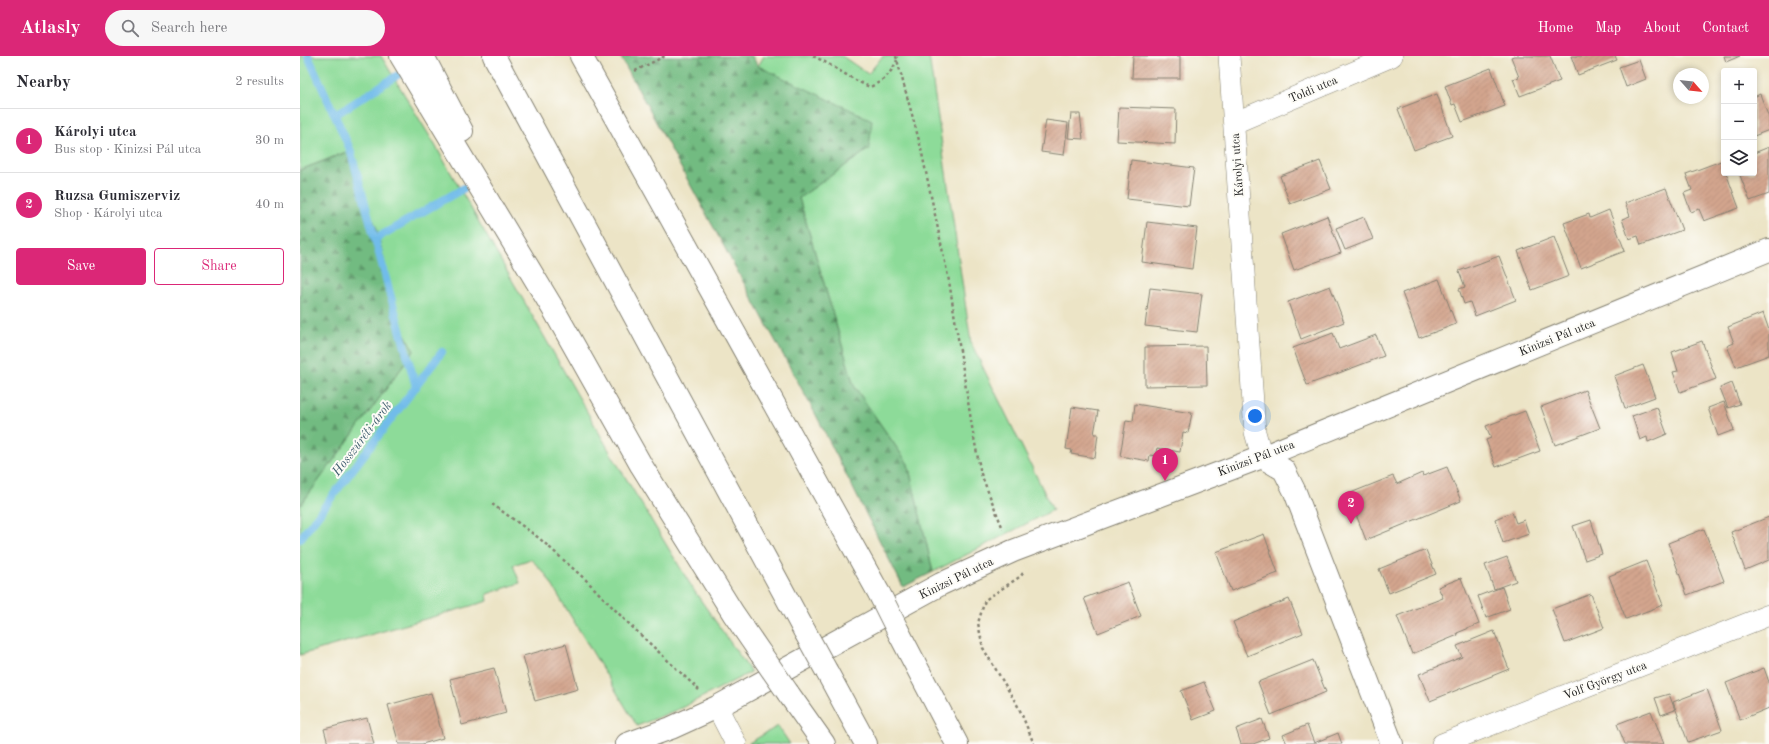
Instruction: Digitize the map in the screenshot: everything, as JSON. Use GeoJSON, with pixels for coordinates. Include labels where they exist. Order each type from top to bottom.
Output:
{"type":"FeatureCollection","features":[{"type":"Feature","properties":{"kind":"main road"},"geometry":{"type":"LineString","coordinates":[[401,56],[556,312]]}},
{"type":"Feature","properties":{"kind":"main road"},"geometry":{"type":"LineString","coordinates":[[423,56],[556,312],[641,464],[733,613],[824,744]]}},
{"type":"Feature","properties":{"kind":"main road"},"geometry":{"type":"LineString","coordinates":[[494,56],[866,744]]}},
{"type":"Feature","properties":{"kind":"main road"},"geometry":{"type":"LineString","coordinates":[[581,56],[880,595],[957,744]]}},
{"type":"Feature","properties":{"kind":"main road","name":"Kinizsi Pál utca"},"geometry":{"type":"LineString","coordinates":[[627,744],[671,728],[717,707],[941,584],[1020,548],[1262,456],[1769,250]]}},
{"type":"Feature","properties":{"kind":"main road"},"geometry":{"type":"LineString","coordinates":[[1262,456],[1284,470],[1295,492],[1392,744]]}},
{"type":"Feature","properties":{"kind":"street","name":"Károlyi utca"},"geometry":{"type":"LineString","coordinates":[[1229,56],[1255,432],[1262,456]]}},
{"type":"Feature","properties":{"kind":"street","name":"Toldi utca"},"geometry":{"type":"LineString","coordinates":[[1234,123],[1392,56]]}},
{"type":"Feature","properties":{"kind":"street","name":"Volf György utca"},"geometry":{"type":"LineString","coordinates":[[1442,744],[1769,615]]}},
{"type":"Feature","properties":{"kind":"street"},"geometry":{"type":"LineString","coordinates":[[717,707],[736,744]]}},
{"type":"Feature","properties":{"kind":"path"},"geometry":{"type":"LineString","coordinates":[[635,71],[665,56]]}},
{"type":"Feature","properties":{"kind":"path"},"geometry":{"type":"LineString","coordinates":[[813,56],[833,65],[856,81],[870,87],[882,81],[893,69],[897,60]]}},
{"type":"Feature","properties":{"kind":"path"},"geometry":{"type":"LineString","coordinates":[[896,56],[920,144],[949,281],[981,474],[1020,548],[1026,567],[1021,576],[986,600],[978,623],[983,648],[1019,708],[1034,744]]}},
{"type":"Feature","properties":{"kind":"path"},"geometry":{"type":"LineString","coordinates":[[492,504],[539,538],[580,575],[626,621],[717,707]]}},
{"type":"Feature","properties":{"kind":"green space"},"geometry":{"type":"Polygon","coordinates":[[[300,56],[381,56],[435,145],[610,452],[695,592],[751,672],[681,708],[637,726],[546,575],[531,559],[513,565],[520,583],[487,594],[488,601],[300,655],[300,506],[414,351],[400,325],[376,227],[346,152],[300,170],[300,56]]]}},
{"type":"Feature","properties":{"kind":"green space"},"geometry":{"type":"Polygon","coordinates":[[[620,56],[752,56],[758,66],[872,120],[869,149],[799,198],[854,386],[908,464],[933,572],[903,587],[817,417],[620,56]]]}},
{"type":"Feature","properties":{"kind":"green space"},"geometry":{"type":"Polygon","coordinates":[[[764,56],[842,56],[868,74],[883,56],[929,56],[971,343],[1053,510],[933,572],[908,464],[854,386],[799,198],[869,149],[758,66],[764,56]]]}},
{"type":"Feature","properties":{"kind":"green space"},"geometry":{"type":"Polygon","coordinates":[[[347,152],[376,227],[400,325],[414,351],[300,506],[300,170],[347,152]]]}},
{"type":"Feature","properties":{"kind":"green space"},"geometry":{"type":"Polygon","coordinates":[[[778,726],[790,744],[749,743],[778,726]]]}},
{"type":"Feature","properties":{"kind":"building"},"geometry":{"type":"Polygon","coordinates":[[[1133,56],[1180,56],[1180,78],[1132,78],[1133,56]]]}},
{"type":"Feature","properties":{"kind":"building"},"geometry":{"type":"Polygon","coordinates":[[[1550,56],[1560,81],[1520,96],[1513,79],[1519,77],[1511,57],[1550,56]]]}},
{"type":"Feature","properties":{"kind":"building"},"geometry":{"type":"Polygon","coordinates":[[[1571,56],[1615,56],[1617,60],[1578,75],[1571,56]]]}},
{"type":"Feature","properties":{"kind":"building"},"geometry":{"type":"Polygon","coordinates":[[[1724,56],[1740,56],[1726,62],[1724,56]]]}},
{"type":"Feature","properties":{"kind":"building"},"geometry":{"type":"Polygon","coordinates":[[[1639,60],[1646,79],[1626,87],[1619,67],[1639,60]]]}},
{"type":"Feature","properties":{"kind":"building"},"geometry":{"type":"Polygon","coordinates":[[[1491,68],[1505,106],[1462,122],[1455,104],[1452,105],[1445,86],[1491,68]]]}},
{"type":"Feature","properties":{"kind":"building"},"geometry":{"type":"Polygon","coordinates":[[[1437,94],[1452,136],[1414,150],[1398,109],[1437,94]]]}},
{"type":"Feature","properties":{"kind":"building"},"geometry":{"type":"Polygon","coordinates":[[[1760,94],[1769,118],[1769,130],[1757,135],[1757,104],[1757,96],[1760,94]]]}},
{"type":"Feature","properties":{"kind":"building"},"geometry":{"type":"Polygon","coordinates":[[[1119,107],[1176,109],[1175,144],[1117,141],[1119,107]]]}},
{"type":"Feature","properties":{"kind":"building"},"geometry":{"type":"Polygon","coordinates":[[[1071,114],[1080,114],[1083,139],[1068,138],[1071,114]]]}},
{"type":"Feature","properties":{"kind":"building"},"geometry":{"type":"Polygon","coordinates":[[[1046,120],[1068,123],[1064,155],[1041,152],[1046,120]]]}},
{"type":"Feature","properties":{"kind":"building"},"geometry":{"type":"Polygon","coordinates":[[[1769,147],[1769,194],[1750,201],[1740,176],[1757,176],[1757,152],[1769,147]]]}},
{"type":"Feature","properties":{"kind":"building"},"geometry":{"type":"Polygon","coordinates":[[[1131,160],[1194,168],[1189,206],[1127,199],[1131,160]]]}},
{"type":"Feature","properties":{"kind":"building"},"geometry":{"type":"Polygon","coordinates":[[[1320,161],[1331,189],[1290,204],[1280,176],[1320,161]]]}},
{"type":"Feature","properties":{"kind":"building"},"geometry":{"type":"Polygon","coordinates":[[[1721,161],[1721,176],[1727,176],[1739,208],[1704,221],[1699,209],[1691,212],[1684,193],[1692,190],[1686,174],[1721,161]]]}},
{"type":"Feature","properties":{"kind":"building"},"geometry":{"type":"Polygon","coordinates":[[[1666,188],[1682,230],[1641,245],[1638,236],[1629,239],[1622,219],[1630,216],[1625,203],[1666,188]]]}},
{"type":"Feature","properties":{"kind":"building"},"geometry":{"type":"Polygon","coordinates":[[[1609,210],[1625,251],[1581,268],[1564,223],[1589,214],[1590,218],[1609,210]]]}},
{"type":"Feature","properties":{"kind":"building"},"geometry":{"type":"Polygon","coordinates":[[[1327,216],[1341,253],[1294,270],[1281,234],[1327,216]]]}},
{"type":"Feature","properties":{"kind":"building"},"geometry":{"type":"Polygon","coordinates":[[[1364,217],[1373,239],[1345,250],[1336,228],[1364,217]]]}},
{"type":"Feature","properties":{"kind":"building"},"geometry":{"type":"Polygon","coordinates":[[[1147,222],[1197,228],[1192,269],[1142,262],[1147,222]]]}},
{"type":"Feature","properties":{"kind":"building"},"geometry":{"type":"Polygon","coordinates":[[[1554,237],[1569,276],[1532,290],[1518,251],[1554,237]]]}},
{"type":"Feature","properties":{"kind":"building"},"geometry":{"type":"Polygon","coordinates":[[[1499,256],[1516,300],[1475,316],[1470,302],[1464,304],[1459,289],[1465,287],[1459,271],[1499,256]]]}},
{"type":"Feature","properties":{"kind":"building"},"geometry":{"type":"Polygon","coordinates":[[[1439,279],[1456,324],[1419,338],[1402,293],[1439,279]]]}},
{"type":"Feature","properties":{"kind":"building"},"geometry":{"type":"Polygon","coordinates":[[[1330,286],[1344,322],[1301,339],[1288,302],[1330,286]]]}},
{"type":"Feature","properties":{"kind":"building"},"geometry":{"type":"Polygon","coordinates":[[[1150,288],[1202,294],[1197,332],[1145,326],[1150,288]]]}},
{"type":"Feature","properties":{"kind":"building"},"geometry":{"type":"Polygon","coordinates":[[[1763,313],[1769,330],[1769,355],[1736,367],[1727,346],[1734,343],[1728,327],[1763,313]]]}},
{"type":"Feature","properties":{"kind":"building"},"geometry":{"type":"Polygon","coordinates":[[[1333,333],[1339,349],[1376,335],[1384,356],[1307,385],[1293,348],[1333,333]]]}},
{"type":"Feature","properties":{"kind":"building"},"geometry":{"type":"Polygon","coordinates":[[[1702,341],[1716,379],[1680,392],[1673,372],[1678,371],[1672,352],[1702,341]]]}},
{"type":"Feature","properties":{"kind":"building"},"geometry":{"type":"Polygon","coordinates":[[[1206,346],[1207,385],[1145,386],[1145,347],[1206,346]]]}},
{"type":"Feature","properties":{"kind":"building"},"geometry":{"type":"Polygon","coordinates":[[[1643,365],[1655,397],[1625,408],[1614,376],[1643,365]]]}},
{"type":"Feature","properties":{"kind":"building"},"geometry":{"type":"Polygon","coordinates":[[[1732,383],[1740,404],[1728,408],[1720,388],[1732,383]]]}},
{"type":"Feature","properties":{"kind":"building"},"geometry":{"type":"Polygon","coordinates":[[[1585,390],[1600,428],[1555,445],[1541,407],[1585,390]]]}},
{"type":"Feature","properties":{"kind":"building"},"geometry":{"type":"Polygon","coordinates":[[[1724,402],[1734,430],[1718,436],[1708,408],[1724,402]]]}},
{"type":"Feature","properties":{"kind":"building"},"geometry":{"type":"Polygon","coordinates":[[[1135,404],[1192,413],[1188,433],[1183,432],[1180,452],[1157,448],[1155,456],[1150,455],[1149,461],[1120,456],[1126,420],[1133,421],[1135,404]]]}},
{"type":"Feature","properties":{"kind":"building"},"geometry":{"type":"Polygon","coordinates":[[[1072,407],[1098,411],[1094,434],[1098,434],[1095,458],[1071,454],[1072,450],[1066,449],[1072,407]]]}},
{"type":"Feature","properties":{"kind":"building"},"geometry":{"type":"Polygon","coordinates":[[[1657,407],[1667,434],[1648,442],[1647,437],[1640,440],[1632,416],[1657,407]]]}},
{"type":"Feature","properties":{"kind":"building"},"geometry":{"type":"Polygon","coordinates":[[[1525,411],[1540,451],[1496,467],[1486,440],[1491,438],[1486,426],[1525,411]]]}},
{"type":"Feature","properties":{"kind":"building"},"geometry":{"type":"Polygon","coordinates":[[[1447,467],[1461,501],[1366,540],[1348,494],[1393,476],[1397,484],[1422,473],[1423,476],[1447,467]]]}},
{"type":"Feature","properties":{"kind":"building"},"geometry":{"type":"Polygon","coordinates":[[[1512,512],[1516,523],[1524,520],[1529,534],[1503,543],[1495,519],[1512,512]]]}},
{"type":"Feature","properties":{"kind":"building"},"geometry":{"type":"Polygon","coordinates":[[[1769,517],[1769,560],[1745,570],[1731,532],[1769,517]]]}},
{"type":"Feature","properties":{"kind":"building"},"geometry":{"type":"Polygon","coordinates":[[[1591,520],[1602,554],[1585,560],[1573,526],[1591,520]]]}},
{"type":"Feature","properties":{"kind":"building"},"geometry":{"type":"Polygon","coordinates":[[[1704,529],[1724,581],[1687,595],[1668,543],[1704,529]]]}},
{"type":"Feature","properties":{"kind":"building"},"geometry":{"type":"Polygon","coordinates":[[[1264,534],[1278,573],[1231,591],[1216,552],[1264,534]]]}},
{"type":"Feature","properties":{"kind":"building"},"geometry":{"type":"Polygon","coordinates":[[[1426,550],[1436,574],[1389,593],[1379,569],[1426,550]]]}},
{"type":"Feature","properties":{"kind":"building"},"geometry":{"type":"Polygon","coordinates":[[[1507,557],[1516,581],[1494,589],[1485,565],[1507,557]]]}},
{"type":"Feature","properties":{"kind":"building"},"geometry":{"type":"Polygon","coordinates":[[[1646,561],[1663,605],[1626,619],[1609,576],[1646,561]]]}},
{"type":"Feature","properties":{"kind":"building"},"geometry":{"type":"Polygon","coordinates":[[[1461,578],[1479,624],[1457,633],[1458,635],[1412,654],[1397,616],[1443,598],[1438,587],[1461,578]]]}},
{"type":"Feature","properties":{"kind":"building"},"geometry":{"type":"Polygon","coordinates":[[[1128,582],[1141,616],[1098,633],[1084,598],[1128,582]]]}},
{"type":"Feature","properties":{"kind":"building"},"geometry":{"type":"Polygon","coordinates":[[[1502,587],[1510,609],[1486,618],[1478,596],[1502,587]]]}},
{"type":"Feature","properties":{"kind":"building"},"geometry":{"type":"Polygon","coordinates":[[[1591,594],[1604,628],[1565,643],[1552,609],[1591,594]]]}},
{"type":"Feature","properties":{"kind":"building"},"geometry":{"type":"Polygon","coordinates":[[[1289,599],[1303,633],[1247,656],[1233,622],[1289,599]]]}},
{"type":"Feature","properties":{"kind":"building"},"geometry":{"type":"Polygon","coordinates":[[[1494,631],[1509,669],[1430,701],[1419,674],[1462,657],[1457,646],[1494,631]]]}},
{"type":"Feature","properties":{"kind":"building"},"geometry":{"type":"Polygon","coordinates":[[[566,644],[578,689],[535,701],[523,656],[566,644]]]}},
{"type":"Feature","properties":{"kind":"building"},"geometry":{"type":"Polygon","coordinates":[[[1313,660],[1326,692],[1271,715],[1258,682],[1313,660]]]}},
{"type":"Feature","properties":{"kind":"building"},"geometry":{"type":"Polygon","coordinates":[[[494,668],[506,713],[462,725],[450,679],[494,668]]]}},
{"type":"Feature","properties":{"kind":"building"},"geometry":{"type":"Polygon","coordinates":[[[1764,668],[1769,682],[1769,708],[1740,720],[1726,683],[1764,668]]]}},
{"type":"Feature","properties":{"kind":"building"},"geometry":{"type":"Polygon","coordinates":[[[1204,682],[1216,711],[1193,720],[1181,691],[1204,682]]]}},
{"type":"Feature","properties":{"kind":"building"},"geometry":{"type":"Polygon","coordinates":[[[1707,689],[1722,730],[1688,742],[1673,702],[1707,689]]]}},
{"type":"Feature","properties":{"kind":"building"},"geometry":{"type":"Polygon","coordinates":[[[431,693],[443,738],[422,744],[399,744],[388,705],[431,693]]]}},
{"type":"Feature","properties":{"kind":"building"},"geometry":{"type":"Polygon","coordinates":[[[1669,694],[1675,710],[1661,715],[1655,698],[1669,694]]]}},
{"type":"Feature","properties":{"kind":"building"},"geometry":{"type":"Polygon","coordinates":[[[1651,711],[1664,744],[1625,744],[1617,724],[1651,711]]]}},
{"type":"Feature","properties":{"kind":"building"},"geometry":{"type":"Polygon","coordinates":[[[367,718],[374,744],[328,744],[324,729],[367,718]]]}},
{"type":"Feature","properties":{"kind":"building"},"geometry":{"type":"Polygon","coordinates":[[[1262,719],[1269,738],[1253,744],[1241,744],[1236,729],[1262,719]]]}},
{"type":"Feature","properties":{"kind":"building"},"geometry":{"type":"Polygon","coordinates":[[[1307,725],[1314,743],[1338,733],[1342,744],[1287,744],[1283,735],[1307,725]]]}},
{"type":"Feature","properties":{"kind":"waterway"},"geometry":{"type":"LineString","coordinates":[[308,56],[350,149],[416,387]]}},
{"type":"Feature","properties":{"kind":"waterway"},"geometry":{"type":"LineString","coordinates":[[335,115],[401,73]]}},
{"type":"Feature","properties":{"kind":"waterway"},"geometry":{"type":"LineString","coordinates":[[375,239],[466,187]]}},
{"type":"Feature","properties":{"kind":"waterway","name":"Hosszúréti-árok"},"geometry":{"type":"LineString","coordinates":[[300,539],[442,352]]}},
{"type":"Feature","properties":{"kind":"place","name":"Károlyi utca"},"geometry":{"type":"Point","coordinates":[1165,481]}},
{"type":"Feature","properties":{"kind":"place","name":"Ruzsa Gumiszerviz"},"geometry":{"type":"Point","coordinates":[1351,524]}}]}
